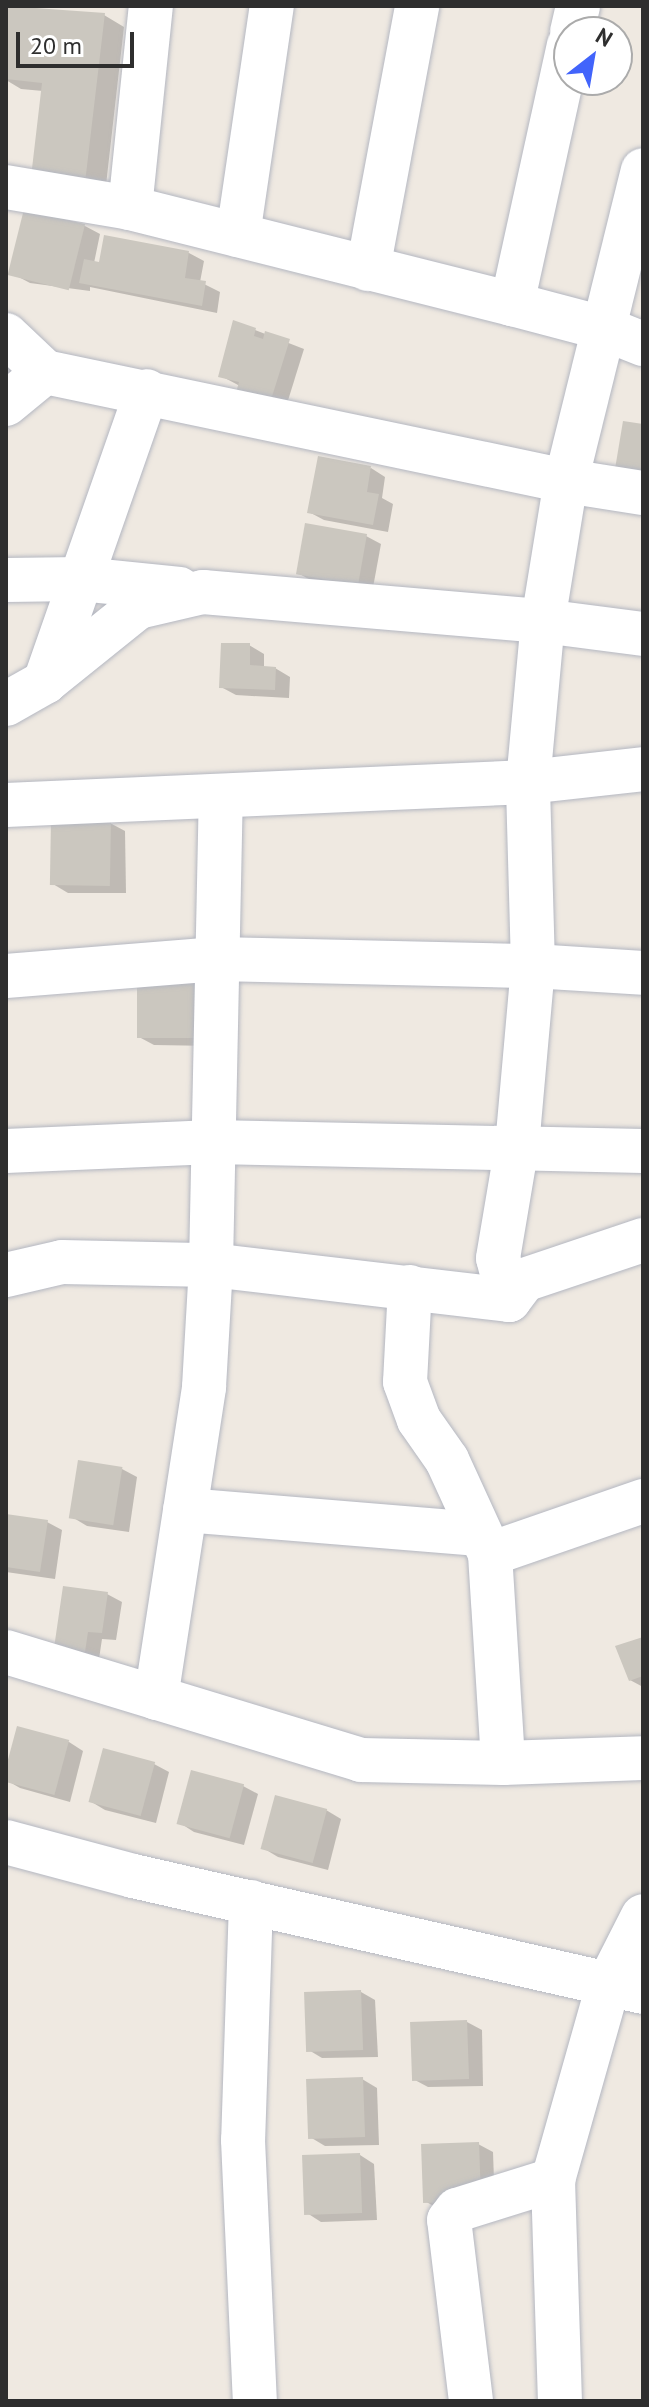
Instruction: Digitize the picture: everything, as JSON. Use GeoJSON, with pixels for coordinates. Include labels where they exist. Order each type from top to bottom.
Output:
{"type":"FeatureCollection","features":[{"type":"Feature","properties":{"kind":"street"},"geometry":{"type":"LineString","coordinates":[[130,208],[151,6]]}},
{"type":"Feature","properties":{"kind":"street"},"geometry":{"type":"LineString","coordinates":[[238,235],[272,6]]}},
{"type":"Feature","properties":{"kind":"street"},"geometry":{"type":"LineString","coordinates":[[368,269],[417,6]]}},
{"type":"Feature","properties":{"kind":"street"},"geometry":{"type":"LineString","coordinates":[[512,304],[558,96]]}},
{"type":"Feature","properties":{"kind":"street"},"geometry":{"type":"LineString","coordinates":[[6,187],[130,208],[603,328],[643,344]]}},
{"type":"Feature","properties":{"kind":"street"},"geometry":{"type":"LineString","coordinates":[[509,1300],[498,1258],[517,1146],[533,966],[528,782],[543,621],[566,481],[641,187]]}},
{"type":"Feature","properties":{"kind":"street"},"geometry":{"type":"LineString","coordinates":[[6,335],[45,372],[566,481],[643,493]]}},
{"type":"Feature","properties":{"kind":"street"},"geometry":{"type":"LineString","coordinates":[[6,404],[45,372]]}},
{"type":"Feature","properties":{"kind":"street"},"geometry":{"type":"LineString","coordinates":[[45,682],[147,391]]}},
{"type":"Feature","properties":{"kind":"street"},"geometry":{"type":"LineString","coordinates":[[6,580],[81,579],[543,621],[643,634]]}},
{"type":"Feature","properties":{"kind":"street"},"geometry":{"type":"LineString","coordinates":[[6,704],[45,682],[138,607],[203,592]]}},
{"type":"Feature","properties":{"kind":"street"},"geometry":{"type":"LineString","coordinates":[[6,805],[528,782],[643,769]]}},
{"type":"Feature","properties":{"kind":"street"},"geometry":{"type":"LineString","coordinates":[[156,1698],[204,1387],[211,1265],[221,797]]}},
{"type":"Feature","properties":{"kind":"street"},"geometry":{"type":"LineString","coordinates":[[6,976],[217,959],[533,966],[643,973]]}},
{"type":"Feature","properties":{"kind":"street"},"geometry":{"type":"LineString","coordinates":[[6,1151],[213,1142],[643,1151]]}},
{"type":"Feature","properties":{"kind":"street"},"geometry":{"type":"LineString","coordinates":[[509,1300],[524,1280],[643,1240]]}},
{"type":"Feature","properties":{"kind":"street"},"geometry":{"type":"LineString","coordinates":[[6,1275],[62,1262],[211,1265],[509,1300]]}},
{"type":"Feature","properties":{"kind":"street"},"geometry":{"type":"LineString","coordinates":[[410,1287],[405,1382],[419,1420],[447,1460],[485,1544],[503,1763]]}},
{"type":"Feature","properties":{"kind":"street"},"geometry":{"type":"LineString","coordinates":[[185,1510],[485,1544],[643,1501]]}},
{"type":"Feature","properties":{"kind":"street"},"geometry":{"type":"LineString","coordinates":[[6,1652],[361,1760],[503,1763],[643,1758]]}},
{"type":"Feature","properties":{"kind":"street"},"geometry":{"type":"LineString","coordinates":[[6,1842],[133,1876],[626,1989]]}},
{"type":"Feature","properties":{"kind":"street"},"geometry":{"type":"LineString","coordinates":[[251,1902],[243,2140],[255,2401]]}},
{"type":"Feature","properties":{"kind":"street"},"geometry":{"type":"LineString","coordinates":[[560,2401],[553,2180],[626,1989],[643,1916]]}},
{"type":"Feature","properties":{"kind":"street"},"geometry":{"type":"LineString","coordinates":[[471,2401],[449,2220],[457,2210],[553,2180]]}},
{"type":"Feature","properties":{"kind":"building"},"geometry":{"type":"Polygon","coordinates":[[[7,6],[105,13],[85,183],[31,177],[42,83],[6,79],[7,6]]]}},
{"type":"Feature","properties":{"kind":"building"},"geometry":{"type":"Polygon","coordinates":[[[24,209],[85,224],[69,290],[8,275],[24,209]]]}},
{"type":"Feature","properties":{"kind":"building"},"geometry":{"type":"Polygon","coordinates":[[[104,235],[189,251],[185,278],[206,281],[202,306],[79,283],[84,259],[99,262],[104,235]]]}},
{"type":"Feature","properties":{"kind":"building"},"geometry":{"type":"Polygon","coordinates":[[[233,320],[256,328],[254,336],[263,339],[265,331],[290,339],[270,403],[235,396],[239,382],[218,377],[233,320]]]}},
{"type":"Feature","properties":{"kind":"building"},"geometry":{"type":"Polygon","coordinates":[[[623,421],[643,424],[643,473],[615,469],[623,421]]]}},
{"type":"Feature","properties":{"kind":"building"},"geometry":{"type":"Polygon","coordinates":[[[318,456],[371,466],[367,492],[379,494],[373,525],[307,513],[318,456]]]}},
{"type":"Feature","properties":{"kind":"building"},"geometry":{"type":"Polygon","coordinates":[[[305,523],[367,534],[358,585],[296,574],[305,523]]]}},
{"type":"Feature","properties":{"kind":"building"},"geometry":{"type":"Polygon","coordinates":[[[221,643],[250,643],[250,665],[276,667],[275,690],[219,688],[221,643]]]}},
{"type":"Feature","properties":{"kind":"building"},"geometry":{"type":"Polygon","coordinates":[[[51,820],[111,821],[110,886],[50,885],[51,820]]]}},
{"type":"Feature","properties":{"kind":"building"},"geometry":{"type":"Polygon","coordinates":[[[137,980],[200,980],[200,1038],[137,1038],[137,980]]]}},
{"type":"Feature","properties":{"kind":"building"},"geometry":{"type":"Polygon","coordinates":[[[78,1460],[122,1467],[113,1525],[69,1518],[78,1460]]]}},
{"type":"Feature","properties":{"kind":"building"},"geometry":{"type":"Polygon","coordinates":[[[6,1514],[48,1520],[40,1572],[6,1567],[6,1514]]]}},
{"type":"Feature","properties":{"kind":"building"},"geometry":{"type":"Polygon","coordinates":[[[63,1586],[108,1592],[102,1633],[88,1632],[85,1652],[54,1648],[63,1586]]]}},
{"type":"Feature","properties":{"kind":"building"},"geometry":{"type":"Polygon","coordinates":[[[643,1637],[643,1676],[629,1681],[615,1646],[643,1637]]]}},
{"type":"Feature","properties":{"kind":"building"},"geometry":{"type":"Polygon","coordinates":[[[17,1726],[69,1740],[54,1795],[6,1782],[6,1767],[17,1726]]]}},
{"type":"Feature","properties":{"kind":"building"},"geometry":{"type":"Polygon","coordinates":[[[103,1748],[155,1762],[141,1816],[89,1802],[103,1748]]]}},
{"type":"Feature","properties":{"kind":"building"},"geometry":{"type":"Polygon","coordinates":[[[191,1770],[244,1784],[230,1838],[177,1824],[191,1770]]]}},
{"type":"Feature","properties":{"kind":"building"},"geometry":{"type":"Polygon","coordinates":[[[275,1795],[327,1809],[313,1863],[261,1849],[275,1795]]]}},
{"type":"Feature","properties":{"kind":"building"},"geometry":{"type":"Polygon","coordinates":[[[361,1990],[363,2050],[306,2052],[304,1992],[361,1990]]]}},
{"type":"Feature","properties":{"kind":"building"},"geometry":{"type":"Polygon","coordinates":[[[467,2020],[469,2079],[412,2081],[410,2022],[467,2020]]]}},
{"type":"Feature","properties":{"kind":"building"},"geometry":{"type":"Polygon","coordinates":[[[363,2077],[365,2137],[308,2139],[306,2079],[363,2077]]]}},
{"type":"Feature","properties":{"kind":"building"},"geometry":{"type":"Polygon","coordinates":[[[479,2142],[481,2201],[423,2203],[421,2144],[479,2142]]]}},
{"type":"Feature","properties":{"kind":"building"},"geometry":{"type":"Polygon","coordinates":[[[360,2153],[362,2213],[304,2215],[302,2155],[360,2153]]]}}]}
